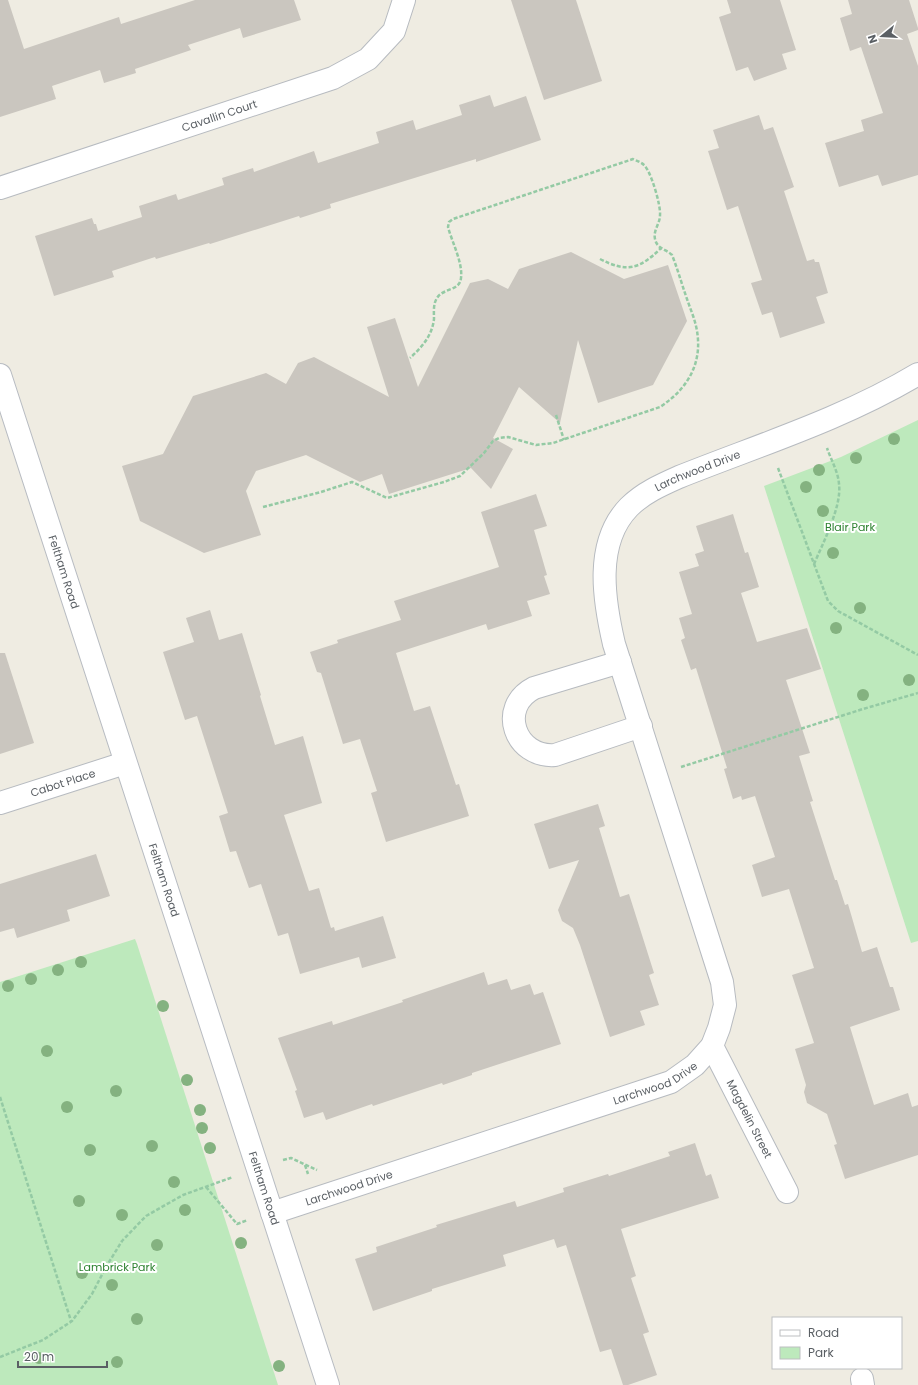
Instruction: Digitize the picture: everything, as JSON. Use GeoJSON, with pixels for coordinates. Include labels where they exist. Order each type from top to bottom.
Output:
{"type":"FeatureCollection","features":[{"type":"Feature","properties":{"kind":"street","name":"Cavallin Court"},"geometry":{"type":"LineString","coordinates":[[0,188],[333,78],[368,59],[389,37],[394,31],[404,0]]}},
{"type":"Feature","properties":{"kind":"street","name":"Larchwood Drive"},"geometry":{"type":"LineString","coordinates":[[272,1213],[671,1082],[695,1065],[712,1046],[719,1028],[725,1005],[722,982],[640,726],[610,626],[605,585],[607,550],[611,535],[621,516],[630,506],[642,497],[679,477],[817,424],[897,387],[918,374]]}},
{"type":"Feature","properties":{"kind":"street","name":"Feltham Road"},"geometry":{"type":"LineString","coordinates":[[0,375],[328,1385]]}},
{"type":"Feature","properties":{"kind":"street"},"geometry":{"type":"LineString","coordinates":[[620,662],[528,691],[517,703],[514,721],[515,730],[519,738],[532,750],[547,755],[555,755],[640,726]]}},
{"type":"Feature","properties":{"kind":"street","name":"Cabot Place"},"geometry":{"type":"LineString","coordinates":[[0,803],[125,762]]}},
{"type":"Feature","properties":{"kind":"street","name":"Magdelin Street"},"geometry":{"type":"LineString","coordinates":[[712,1046],[787,1192]]}},
{"type":"Feature","properties":{"kind":"path"},"geometry":{"type":"LineString","coordinates":[[263,507],[321,492],[352,482],[387,498],[460,476],[484,453],[493,441],[499,438],[508,437],[536,445],[545,445],[564,440],[660,407],[672,400],[682,390],[690,378],[698,351],[698,338],[696,325],[672,255],[670,252],[663,250],[655,240],[654,233],[659,221],[660,211],[649,174],[644,164],[633,160],[457,217],[450,222],[448,227],[462,272],[460,282],[456,288],[442,292],[435,300],[434,320],[431,332],[422,346],[410,358]]}},
{"type":"Feature","properties":{"kind":"path"},"geometry":{"type":"LineString","coordinates":[[600,258],[618,266],[635,266],[641,265],[650,259],[661,248]]}},
{"type":"Feature","properties":{"kind":"path"},"geometry":{"type":"LineString","coordinates":[[556,415],[564,440]]}},
{"type":"Feature","properties":{"kind":"path"},"geometry":{"type":"LineString","coordinates":[[814,565],[837,506],[840,484],[817,424]]}},
{"type":"Feature","properties":{"kind":"path"},"geometry":{"type":"LineString","coordinates":[[768,442],[828,601],[838,611],[918,656]]}},
{"type":"Feature","properties":{"kind":"path"},"geometry":{"type":"LineString","coordinates":[[656,775],[918,693]]}},
{"type":"Feature","properties":{"kind":"path"},"geometry":{"type":"LineString","coordinates":[[0,1097],[72,1321]]}},
{"type":"Feature","properties":{"kind":"path"},"geometry":{"type":"LineString","coordinates":[[291,1158],[305,1165]]}},
{"type":"Feature","properties":{"kind":"path"},"geometry":{"type":"LineString","coordinates":[[0,1357],[43,1340],[72,1321],[92,1294],[122,1241],[146,1216],[183,1195],[257,1169]]}},
{"type":"Feature","properties":{"kind":"path"},"geometry":{"type":"LineString","coordinates":[[206,1187],[237,1224],[272,1213]]}},
{"type":"Feature","properties":{"kind":"green space","name":"Blair Park"},"geometry":{"type":"Polygon","coordinates":[[[918,420],[918,941],[911,943],[764,486],[841,457],[918,420]]]}},
{"type":"Feature","properties":{"kind":"green space","name":"Lambrick Park"},"geometry":{"type":"Polygon","coordinates":[[[135,939],[278,1385],[0,1385],[0,982],[135,939]]]}},
{"type":"Feature","properties":{"kind":"building"},"geometry":{"type":"Polygon","coordinates":[[[0,0],[8,0],[24,49],[119,17],[121,24],[195,0],[294,0],[301,20],[243,38],[240,28],[188,45],[191,50],[135,69],[136,73],[104,83],[100,70],[52,86],[56,99],[0,117],[0,0]]]}},
{"type":"Feature","properties":{"kind":"building"},"geometry":{"type":"Polygon","coordinates":[[[511,0],[576,0],[602,81],[544,100],[511,0]]]}},
{"type":"Feature","properties":{"kind":"building"},"geometry":{"type":"Polygon","coordinates":[[[727,0],[780,0],[796,50],[782,54],[787,69],[754,81],[748,67],[736,71],[719,17],[731,13],[727,0]]]}},
{"type":"Feature","properties":{"kind":"building"},"geometry":{"type":"Polygon","coordinates":[[[848,0],[909,0],[918,28],[918,30],[907,34],[918,66],[918,175],[882,186],[878,175],[839,187],[825,143],[864,131],[861,120],[883,113],[861,47],[850,51],[840,18],[852,14],[848,0]]]}},
{"type":"Feature","properties":{"kind":"building"},"geometry":{"type":"Polygon","coordinates":[[[490,95],[494,107],[526,96],[541,140],[476,162],[476,159],[330,204],[331,208],[300,218],[299,216],[156,259],[155,257],[112,271],[114,277],[54,296],[35,236],[92,218],[98,231],[142,217],[139,206],[176,194],[178,200],[224,185],[222,178],[253,168],[254,172],[314,151],[318,163],[379,143],[376,132],[413,120],[416,130],[462,115],[459,105],[490,95]]]}},
{"type":"Feature","properties":{"kind":"building"},"geometry":{"type":"Polygon","coordinates":[[[759,115],[764,130],[773,127],[794,187],[784,191],[807,261],[814,259],[815,262],[819,262],[828,293],[816,297],[825,323],[780,338],[772,312],[762,315],[751,283],[762,280],[738,206],[727,210],[708,151],[719,148],[713,130],[759,115]]]}},
{"type":"Feature","properties":{"kind":"building"},"geometry":{"type":"Polygon","coordinates":[[[571,252],[624,279],[668,265],[687,321],[653,385],[598,403],[578,340],[560,423],[519,387],[493,438],[513,449],[491,489],[471,468],[389,494],[382,474],[360,482],[306,455],[256,471],[246,491],[261,535],[204,553],[140,521],[122,466],[163,454],[193,396],[266,373],[286,384],[298,363],[314,357],[389,397],[367,327],[395,318],[418,387],[470,283],[488,279],[508,289],[519,269],[571,252]]]}},
{"type":"Feature","properties":{"kind":"building"},"geometry":{"type":"Polygon","coordinates":[[[536,494],[547,526],[534,530],[547,575],[544,576],[550,594],[527,601],[532,616],[488,630],[486,624],[396,653],[414,711],[430,706],[456,785],[459,784],[469,816],[386,842],[371,793],[377,791],[360,739],[343,744],[321,673],[317,672],[310,652],[338,643],[337,640],[401,620],[394,601],[499,567],[481,512],[536,494]]]}},
{"type":"Feature","properties":{"kind":"building"},"geometry":{"type":"Polygon","coordinates":[[[733,514],[745,553],[748,552],[759,587],[741,593],[757,642],[807,628],[821,669],[786,680],[810,753],[799,756],[813,801],[810,802],[835,880],[837,880],[845,905],[848,904],[862,952],[877,947],[890,987],[893,987],[900,1010],[850,1027],[874,1105],[908,1093],[912,1107],[918,1105],[918,1155],[845,1179],[834,1145],[837,1144],[827,1114],[807,1103],[804,1092],[806,1085],[795,1049],[814,1043],[792,975],[814,968],[789,889],[762,897],[752,865],[775,857],[755,796],[742,800],[741,796],[733,799],[724,769],[727,768],[696,668],[691,670],[681,640],[685,638],[679,618],[692,614],[679,572],[699,566],[695,554],[704,551],[696,526],[733,514]]]}},
{"type":"Feature","properties":{"kind":"building"},"geometry":{"type":"Polygon","coordinates":[[[210,610],[219,640],[242,633],[275,745],[303,736],[322,803],[284,815],[309,891],[319,888],[331,928],[334,927],[335,931],[383,916],[396,958],[362,968],[359,957],[300,974],[288,933],[278,936],[261,884],[249,888],[236,851],[230,852],[219,816],[228,813],[197,716],[185,720],[163,652],[194,642],[186,618],[210,610]]]}},
{"type":"Feature","properties":{"kind":"building"},"geometry":{"type":"Polygon","coordinates":[[[0,653],[5,653],[34,743],[0,754],[0,653]]]}},
{"type":"Feature","properties":{"kind":"building"},"geometry":{"type":"Polygon","coordinates":[[[598,804],[605,826],[599,828],[620,897],[629,894],[654,973],[649,975],[659,1005],[640,1011],[645,1025],[610,1037],[580,945],[573,928],[562,921],[558,910],[579,860],[549,869],[534,824],[598,804]]]}},
{"type":"Feature","properties":{"kind":"building"},"geometry":{"type":"Polygon","coordinates":[[[96,854],[110,896],[67,910],[70,921],[17,938],[14,928],[0,932],[0,884],[96,854]]]}},
{"type":"Feature","properties":{"kind":"building"},"geometry":{"type":"Polygon","coordinates":[[[484,972],[488,985],[507,979],[511,990],[530,984],[534,995],[543,992],[561,1044],[472,1073],[472,1075],[443,1085],[442,1083],[373,1106],[372,1104],[326,1120],[323,1112],[304,1118],[295,1091],[297,1090],[278,1038],[332,1021],[333,1025],[403,1002],[402,1000],[484,972]]]}},
{"type":"Feature","properties":{"kind":"building"},"geometry":{"type":"Polygon","coordinates":[[[695,1143],[706,1176],[711,1174],[719,1198],[621,1229],[636,1276],[631,1278],[649,1332],[643,1334],[657,1375],[628,1385],[623,1385],[611,1349],[600,1352],[566,1245],[557,1248],[554,1239],[503,1255],[506,1266],[432,1289],[432,1291],[373,1311],[355,1259],[377,1252],[376,1247],[437,1227],[436,1225],[515,1201],[517,1207],[564,1192],[563,1188],[608,1174],[609,1176],[670,1156],[668,1152],[695,1143]]]}}]}
